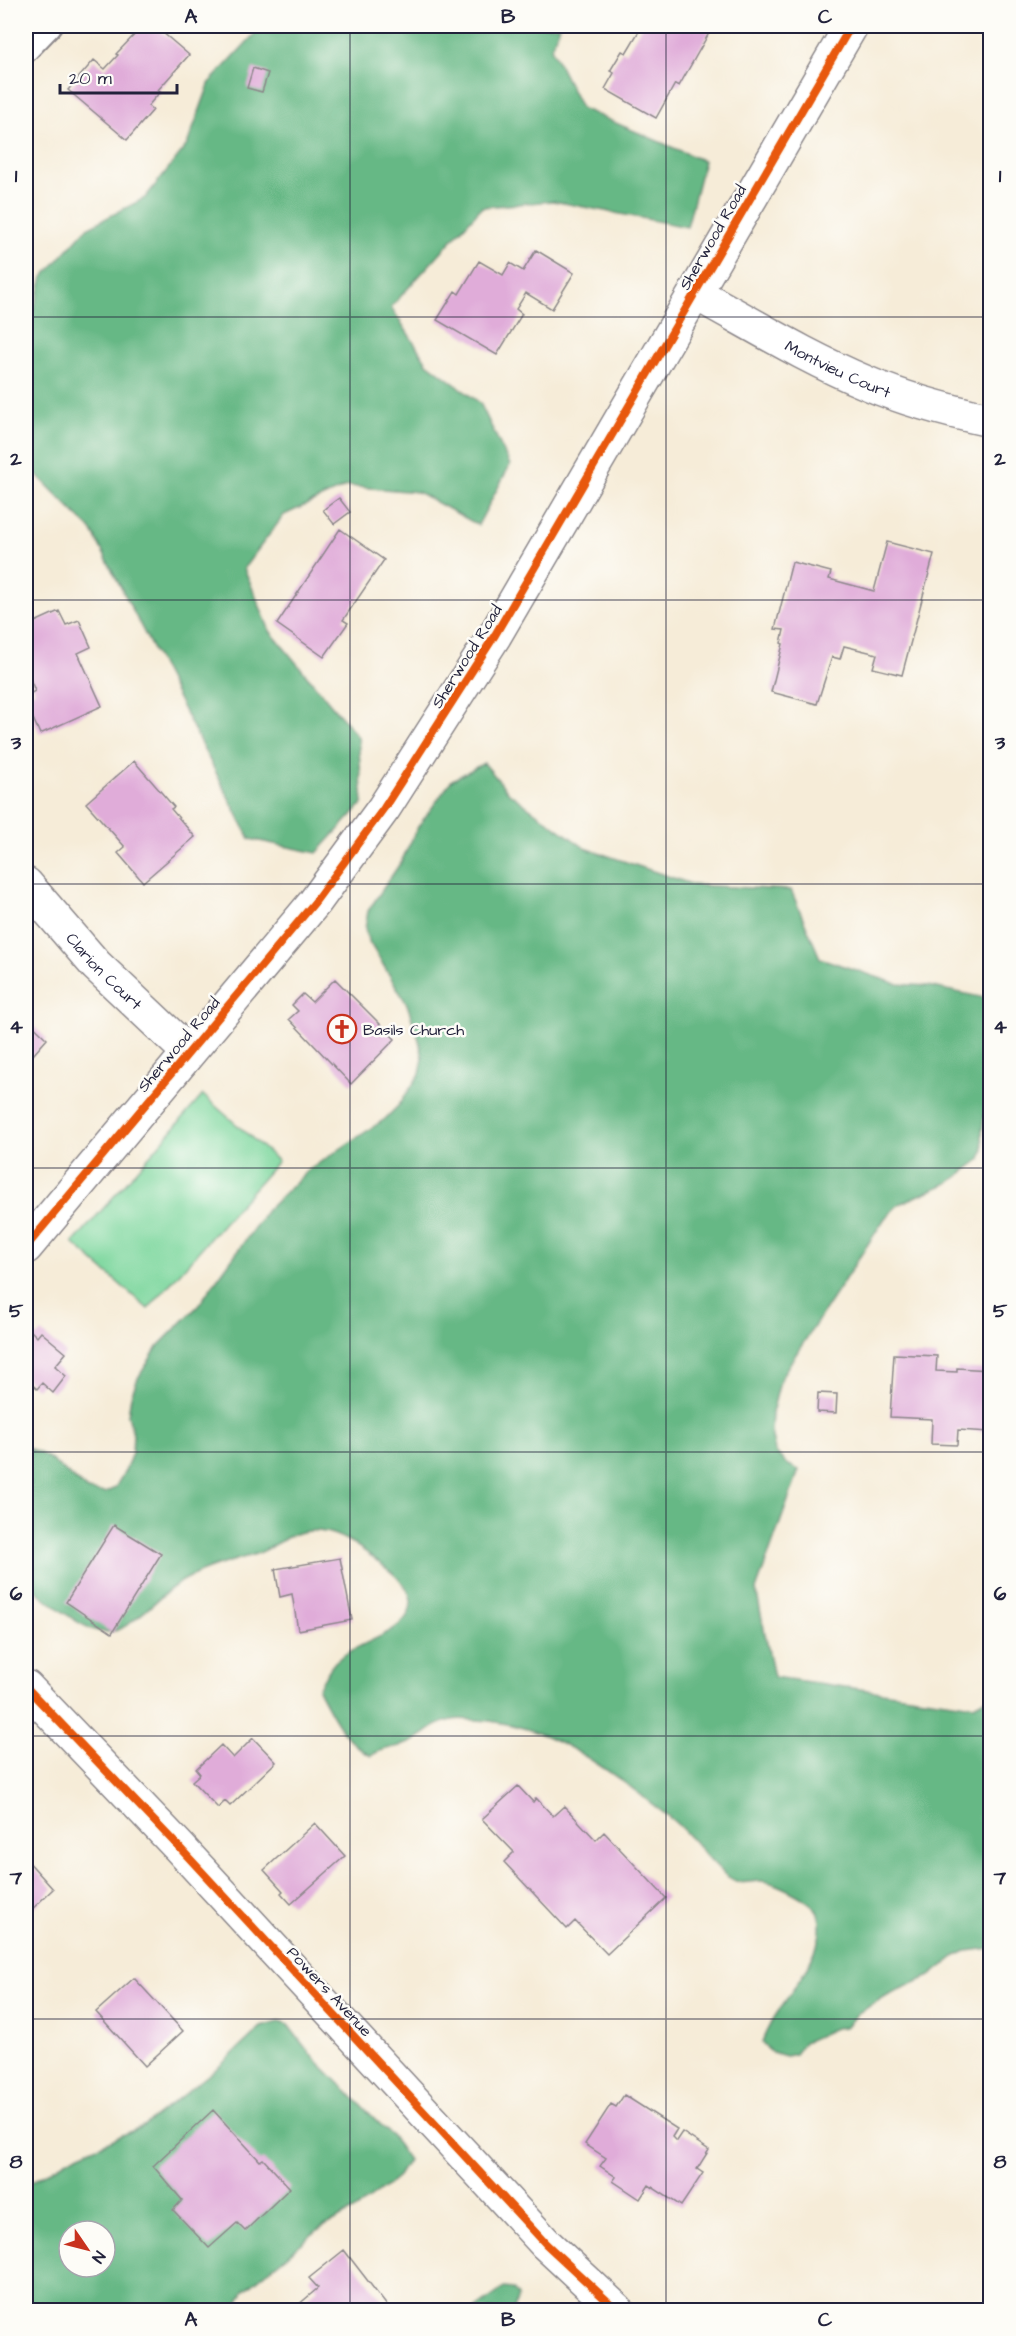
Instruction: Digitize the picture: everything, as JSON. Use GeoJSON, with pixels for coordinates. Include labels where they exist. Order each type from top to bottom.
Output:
{"type":"FeatureCollection","features":[{"type":"Feature","properties":{"kind":"street","name":"Sherwood Road"},"geometry":{"type":"LineString","coordinates":[[26,1246],[315,902],[384,808],[495,635],[851,26]]}},
{"type":"Feature","properties":{"kind":"street","name":"Montvieu Court"},"geometry":{"type":"LineString","coordinates":[[695,293],[816,360],[868,384],[912,400],[990,420]]}},
{"type":"Feature","properties":{"kind":"street","name":"Clarion Court"},"geometry":{"type":"LineString","coordinates":[[26,884],[96,965],[188,1052]]}},
{"type":"Feature","properties":{"kind":"street","name":"Powers Avenue"},"geometry":{"type":"LineString","coordinates":[[26,1687],[178,1846],[546,2244],[617,2310]]}},
{"type":"Feature","properties":{"kind":"lane"},"geometry":{"type":"LineString","coordinates":[[26,51],[50,26]]}},
{"type":"Feature","properties":{"kind":"green space"},"geometry":{"type":"Polygon","coordinates":[[[262,26],[560,26],[551,48],[581,108],[704,161],[687,227],[553,201],[482,207],[391,307],[427,363],[480,403],[510,465],[478,525],[418,492],[347,486],[284,515],[244,568],[270,631],[358,737],[363,803],[317,853],[250,839],[92,531],[36,474],[26,337],[43,277],[87,228],[145,198],[187,145],[210,82],[262,26]]]}},
{"type":"Feature","properties":{"kind":"green space"},"geometry":{"type":"Polygon","coordinates":[[[484,763],[509,793],[585,848],[694,885],[791,890],[820,958],[897,984],[928,986],[990,999],[987,1095],[981,1159],[950,1182],[899,1204],[885,1218],[781,1377],[772,1413],[771,1432],[775,1451],[785,1463],[799,1470],[756,1590],[774,1677],[974,1705],[990,1696],[990,1948],[967,1951],[954,1957],[930,1976],[889,1994],[858,2013],[845,2027],[835,2028],[804,2042],[795,2054],[786,2056],[769,2051],[762,2042],[778,2011],[810,1962],[817,1946],[820,1929],[818,1913],[809,1903],[774,1884],[761,1881],[742,1882],[730,1878],[676,1823],[641,1795],[583,1755],[521,1727],[498,1722],[455,1719],[436,1726],[408,1744],[371,1756],[346,1736],[318,1689],[335,1662],[353,1649],[396,1627],[404,1620],[411,1605],[409,1592],[401,1581],[353,1544],[341,1537],[315,1531],[302,1532],[288,1537],[261,1552],[215,1566],[185,1579],[133,1621],[115,1631],[106,1632],[86,1626],[53,1605],[26,1583],[26,1447],[46,1456],[88,1490],[105,1493],[115,1488],[132,1453],[133,1434],[128,1415],[131,1396],[138,1378],[158,1346],[198,1306],[267,1210],[307,1171],[385,1119],[399,1105],[420,1074],[423,1058],[419,1040],[407,1004],[368,940],[365,929],[368,911],[401,862],[418,827],[452,780],[484,763]]]}},
{"type":"Feature","properties":{"kind":"green space"},"geometry":{"type":"Polygon","coordinates":[[[203,1095],[278,1161],[148,1309],[73,1243],[203,1095]]]}},
{"type":"Feature","properties":{"kind":"green space"},"geometry":{"type":"Polygon","coordinates":[[[279,2022],[288,2025],[311,2055],[392,2136],[408,2160],[398,2176],[383,2189],[353,2211],[319,2229],[245,2290],[238,2303],[238,2310],[26,2310],[26,2185],[71,2158],[143,2126],[221,2065],[261,2027],[279,2022]]]}},
{"type":"Feature","properties":{"kind":"green space"},"geometry":{"type":"Polygon","coordinates":[[[504,2288],[513,2289],[518,2296],[514,2310],[473,2310],[504,2288]]]}},
{"type":"Feature","properties":{"kind":"building"},"geometry":{"type":"Polygon","coordinates":[[[143,26],[155,26],[189,55],[158,90],[160,92],[148,106],[153,110],[127,140],[68,90],[94,60],[105,69],[143,26]]]}},
{"type":"Feature","properties":{"kind":"building"},"geometry":{"type":"Polygon","coordinates":[[[642,26],[713,26],[679,86],[675,84],[656,118],[605,89],[614,73],[610,71],[622,51],[626,53],[642,26]]]}},
{"type":"Feature","properties":{"kind":"building"},"geometry":{"type":"Polygon","coordinates":[[[253,68],[268,73],[262,92],[247,88],[253,68]]]}},
{"type":"Feature","properties":{"kind":"building"},"geometry":{"type":"Polygon","coordinates":[[[536,250],[574,273],[552,309],[526,293],[516,309],[522,314],[497,355],[437,320],[455,291],[459,294],[479,261],[503,275],[510,263],[523,271],[536,250]]]}},
{"type":"Feature","properties":{"kind":"building"},"geometry":{"type":"Polygon","coordinates":[[[339,498],[350,512],[334,524],[323,510],[339,498]]]}},
{"type":"Feature","properties":{"kind":"building"},"geometry":{"type":"Polygon","coordinates":[[[340,529],[384,560],[343,620],[348,623],[324,657],[277,624],[340,529]]]}},
{"type":"Feature","properties":{"kind":"building"},"geometry":{"type":"Polygon","coordinates":[[[887,542],[934,554],[902,675],[873,668],[877,654],[844,646],[840,659],[832,657],[817,704],[771,692],[783,644],[781,643],[784,630],[775,629],[792,562],[831,572],[829,579],[874,591],[887,542]]]}},
{"type":"Feature","properties":{"kind":"building"},"geometry":{"type":"Polygon","coordinates":[[[59,611],[66,625],[79,620],[91,647],[78,653],[102,706],[40,734],[26,703],[26,696],[35,691],[28,674],[26,676],[26,626],[59,611]]]}},
{"type":"Feature","properties":{"kind":"building"},"geometry":{"type":"Polygon","coordinates":[[[134,761],[174,807],[171,809],[195,837],[143,882],[118,853],[125,847],[86,803],[134,761]]]}},
{"type":"Feature","properties":{"kind":"building","name":"Basils Church"},"geometry":{"type":"Polygon","coordinates":[[[335,979],[395,1039],[351,1084],[289,1019],[298,1011],[292,1005],[303,994],[312,1002],[335,979]]]}},
{"type":"Feature","properties":{"kind":"building"},"geometry":{"type":"Polygon","coordinates":[[[26,1019],[47,1039],[26,1063],[26,1019]]]}},
{"type":"Feature","properties":{"kind":"building"},"geometry":{"type":"Polygon","coordinates":[[[29,1329],[37,1337],[41,1332],[66,1353],[55,1366],[66,1376],[53,1393],[42,1383],[37,1389],[26,1379],[26,1334],[29,1329]]]}},
{"type":"Feature","properties":{"kind":"building"},"geometry":{"type":"Polygon","coordinates":[[[894,1354],[937,1356],[936,1371],[957,1372],[957,1368],[990,1370],[990,1432],[958,1430],[957,1445],[931,1444],[932,1419],[890,1417],[894,1354]]]}},
{"type":"Feature","properties":{"kind":"building"},"geometry":{"type":"Polygon","coordinates":[[[818,1393],[837,1394],[836,1413],[817,1412],[818,1393]]]}},
{"type":"Feature","properties":{"kind":"building"},"geometry":{"type":"Polygon","coordinates":[[[114,1525],[161,1554],[112,1633],[66,1602],[114,1525]]]}},
{"type":"Feature","properties":{"kind":"building"},"geometry":{"type":"Polygon","coordinates":[[[340,1558],[352,1620],[298,1630],[292,1594],[280,1597],[275,1569],[340,1558]]]}},
{"type":"Feature","properties":{"kind":"building"},"geometry":{"type":"Polygon","coordinates":[[[253,1738],[276,1762],[230,1806],[225,1801],[218,1808],[192,1781],[200,1774],[196,1769],[221,1745],[233,1758],[253,1738]]]}},
{"type":"Feature","properties":{"kind":"building"},"geometry":{"type":"Polygon","coordinates":[[[518,1786],[533,1802],[536,1798],[553,1816],[564,1806],[596,1840],[604,1832],[666,1898],[607,1954],[575,1921],[567,1929],[504,1862],[514,1852],[482,1819],[518,1786]]]}},
{"type":"Feature","properties":{"kind":"building"},"geometry":{"type":"Polygon","coordinates":[[[315,1823],[345,1856],[291,1904],[281,1893],[283,1891],[264,1870],[315,1823]]]}},
{"type":"Feature","properties":{"kind":"building"},"geometry":{"type":"Polygon","coordinates":[[[26,1859],[53,1889],[26,1915],[26,1859]]]}},
{"type":"Feature","properties":{"kind":"building"},"geometry":{"type":"Polygon","coordinates":[[[134,1978],[183,2031],[145,2066],[96,2012],[134,1978]]]}},
{"type":"Feature","properties":{"kind":"building"},"geometry":{"type":"Polygon","coordinates":[[[624,2095],[677,2129],[672,2137],[676,2141],[682,2132],[709,2150],[697,2169],[703,2173],[681,2206],[649,2185],[640,2199],[613,2181],[616,2177],[600,2166],[606,2158],[585,2144],[611,2104],[616,2107],[624,2095]]]}},
{"type":"Feature","properties":{"kind":"building"},"geometry":{"type":"Polygon","coordinates":[[[213,2110],[260,2161],[263,2159],[290,2188],[245,2231],[237,2223],[209,2248],[173,2210],[182,2200],[153,2166],[213,2110]]]}},
{"type":"Feature","properties":{"kind":"building"},"geometry":{"type":"Polygon","coordinates":[[[344,2250],[388,2307],[384,2310],[301,2310],[297,2306],[318,2288],[309,2278],[344,2250]]]}},
{"type":"Feature","properties":{"kind":"cycle path"},"geometry":{"type":"LineString","coordinates":[[26,1247],[315,902],[384,808],[495,635],[851,26]]}},
{"type":"Feature","properties":{"kind":"cycle path"},"geometry":{"type":"LineString","coordinates":[[26,1687],[178,1846],[546,2244],[617,2310]]}},
{"type":"Feature","properties":{"kind":"place","name":"Basils Church"},"geometry":{"type":"Point","coordinates":[342,1029]}}]}
